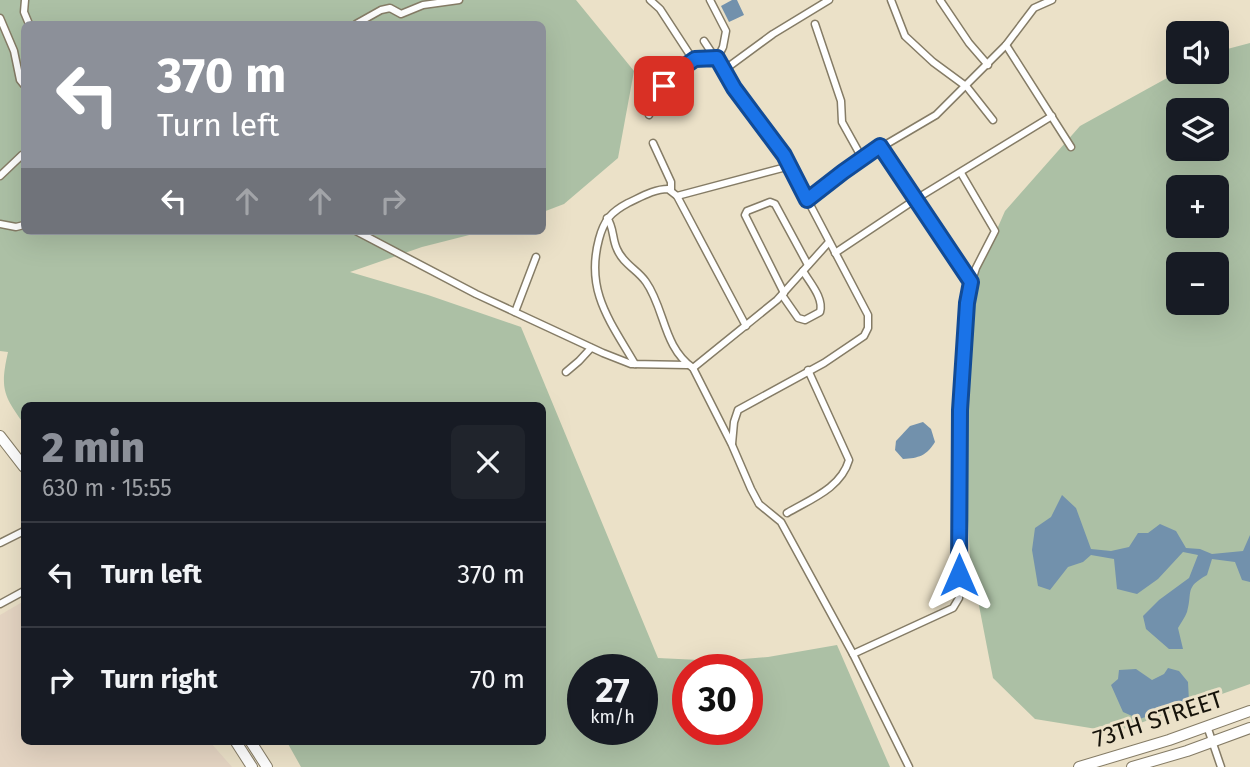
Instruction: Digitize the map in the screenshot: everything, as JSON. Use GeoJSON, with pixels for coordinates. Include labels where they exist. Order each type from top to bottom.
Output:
{"type":"FeatureCollection","features":[{"type":"Feature","properties":{"kind":"main road"},"geometry":{"type":"LineString","coordinates":[[0,436],[21,463]]}},
{"type":"Feature","properties":{"kind":"main road","name":"73TH STREET"},"geometry":{"type":"LineString","coordinates":[[1079,767],[1169,740],[1250,711]]}},
{"type":"Feature","properties":{"kind":"main road","name":"73TH STREET"},"geometry":{"type":"LineString","coordinates":[[1132,767],[1212,743],[1250,728]]}},
{"type":"Feature","properties":{"kind":"main road"},"geometry":{"type":"LineString","coordinates":[[238,745],[252,767]]}},
{"type":"Feature","properties":{"kind":"main road"},"geometry":{"type":"LineString","coordinates":[[253,745],[267,767]]}},
{"type":"Feature","properties":{"kind":"street"},"geometry":{"type":"LineString","coordinates":[[25,0],[24,12],[28,21]]}},
{"type":"Feature","properties":{"kind":"street"},"geometry":{"type":"LineString","coordinates":[[361,21],[390,8],[401,14],[423,5],[459,0]]}},
{"type":"Feature","properties":{"kind":"street"},"geometry":{"type":"LineString","coordinates":[[650,0],[660,9],[695,59]]}},
{"type":"Feature","properties":{"kind":"street"},"geometry":{"type":"LineString","coordinates":[[710,0],[726,31],[723,47],[717,58]]}},
{"type":"Feature","properties":{"kind":"street"},"geometry":{"type":"LineString","coordinates":[[724,70],[773,34],[829,0]]}},
{"type":"Feature","properties":{"kind":"street"},"geometry":{"type":"LineString","coordinates":[[891,0],[905,36],[933,62],[967,87],[993,120]]}},
{"type":"Feature","properties":{"kind":"street"},"geometry":{"type":"LineString","coordinates":[[940,0],[969,43],[988,65]]}},
{"type":"Feature","properties":{"kind":"street"},"geometry":{"type":"LineString","coordinates":[[807,200],[880,146],[936,115],[988,65],[1034,8],[1052,0]]}},
{"type":"Feature","properties":{"kind":"street"},"geometry":{"type":"LineString","coordinates":[[0,18],[14,51],[21,81]]}},
{"type":"Feature","properties":{"kind":"street"},"geometry":{"type":"LineString","coordinates":[[815,24],[841,101],[842,122],[862,158]]}},
{"type":"Feature","properties":{"kind":"street"},"geometry":{"type":"LineString","coordinates":[[704,41],[790,166],[868,315],[868,328],[864,336],[738,410],[732,445]]}},
{"type":"Feature","properties":{"kind":"street"},"geometry":{"type":"LineString","coordinates":[[1006,45],[1071,147]]}},
{"type":"Feature","properties":{"kind":"street"},"geometry":{"type":"LineString","coordinates":[[649,116],[664,86],[675,73],[695,59],[717,58]]}},
{"type":"Feature","properties":{"kind":"street"},"geometry":{"type":"LineString","coordinates":[[835,253],[916,199],[1052,116]]}},
{"type":"Feature","properties":{"kind":"street"},"geometry":{"type":"LineString","coordinates":[[653,143],[674,193],[746,326]]}},
{"type":"Feature","properties":{"kind":"street"},"geometry":{"type":"LineString","coordinates":[[880,146],[971,282]]}},
{"type":"Feature","properties":{"kind":"street"},"geometry":{"type":"LineString","coordinates":[[0,176],[21,156]]}},
{"type":"Feature","properties":{"kind":"street"},"geometry":{"type":"LineString","coordinates":[[635,364],[603,307],[594,278],[594,259],[607,218],[618,208],[652,192],[666,189],[674,193],[790,166]]}},
{"type":"Feature","properties":{"kind":"street"},"geometry":{"type":"LineString","coordinates":[[853,654],[953,608],[957,603],[960,422],[967,303],[971,282],[995,228],[961,173]]}},
{"type":"Feature","properties":{"kind":"street"},"geometry":{"type":"LineString","coordinates":[[770,202],[775,204],[806,268],[822,309],[805,320],[798,318],[783,294],[746,215],[747,211],[770,202]]}},
{"type":"Feature","properties":{"kind":"street"},"geometry":{"type":"LineString","coordinates":[[607,218],[618,252],[647,283],[666,334],[690,367],[732,445],[759,503],[781,522],[853,654],[909,767]]}},
{"type":"Feature","properties":{"kind":"street"},"geometry":{"type":"LineString","coordinates":[[0,224],[21,226]]}},
{"type":"Feature","properties":{"kind":"street"},"geometry":{"type":"LineString","coordinates":[[364,235],[591,348],[635,364],[690,367],[746,326],[783,294],[829,242]]}},
{"type":"Feature","properties":{"kind":"street"},"geometry":{"type":"LineString","coordinates":[[514,312],[536,257]]}},
{"type":"Feature","properties":{"kind":"street"},"geometry":{"type":"LineString","coordinates":[[566,372],[591,348]]}},
{"type":"Feature","properties":{"kind":"street"},"geometry":{"type":"LineString","coordinates":[[787,513],[834,485],[846,472],[849,460],[808,370]]}},
{"type":"Feature","properties":{"kind":"street"},"geometry":{"type":"LineString","coordinates":[[0,543],[21,532]]}},
{"type":"Feature","properties":{"kind":"street"},"geometry":{"type":"LineString","coordinates":[[0,604],[21,593]]}},
{"type":"Feature","properties":{"kind":"street"},"geometry":{"type":"LineString","coordinates":[[1207,726],[1221,767]]}},
{"type":"Feature","properties":{"kind":"shaded area"},"geometry":{"type":"Polygon","coordinates":[[[21,603],[21,745],[213,745],[232,767],[0,767],[0,615],[21,603]]]}},
{"type":"Feature","properties":{"kind":"green space"},"geometry":{"type":"Polygon","coordinates":[[[0,0],[576,0],[634,71],[618,158],[564,204],[546,211],[546,21],[21,21],[21,235],[469,235],[422,247],[350,272],[521,327],[656,654],[567,654],[567,745],[658,745],[658,658],[672,659],[672,745],[763,745],[763,657],[837,645],[890,767],[301,767],[289,745],[546,745],[546,402],[21,402],[21,420],[5,391],[4,374],[8,352],[0,351],[0,0]]]}},
{"type":"Feature","properties":{"kind":"green space"},"geometry":{"type":"Polygon","coordinates":[[[1250,43],[1250,684],[1115,732],[1035,719],[993,678],[970,559],[963,423],[969,293],[1005,211],[1080,126],[1166,79],[1166,84],[1229,84],[1229,49],[1250,43]]]}},
{"type":"Feature","properties":{"kind":"water"},"geometry":{"type":"Polygon","coordinates":[[[737,0],[744,15],[729,22],[721,6],[737,0]]]}},
{"type":"Feature","properties":{"kind":"water"},"geometry":{"type":"Polygon","coordinates":[[[923,422],[931,429],[935,442],[922,455],[903,459],[895,450],[896,441],[910,426],[923,422]]]}},
{"type":"Feature","properties":{"kind":"water"},"geometry":{"type":"Polygon","coordinates":[[[1062,495],[1076,508],[1091,549],[1111,551],[1129,547],[1138,533],[1148,533],[1160,524],[1176,531],[1186,548],[1200,549],[1212,554],[1243,551],[1250,535],[1250,582],[1242,580],[1235,562],[1212,559],[1207,575],[1192,587],[1187,612],[1178,628],[1183,649],[1169,649],[1146,629],[1143,616],[1159,600],[1189,578],[1198,555],[1183,552],[1158,579],[1137,594],[1117,589],[1114,559],[1091,555],[1083,562],[1068,567],[1050,590],[1038,586],[1032,550],[1035,528],[1051,517],[1062,495]]]}},
{"type":"Feature","properties":{"kind":"water"},"geometry":{"type":"Polygon","coordinates":[[[1168,668],[1179,671],[1188,682],[1189,701],[1167,705],[1152,715],[1139,719],[1123,712],[1111,685],[1118,679],[1119,670],[1136,669],[1152,680],[1164,674],[1168,668]]]}},
{"type":"Feature","properties":{"kind":"route"},"geometry":{"type":"LineString","coordinates":[[664,86],[675,73],[695,59],[717,58],[734,88],[784,155],[807,200],[880,146],[971,282],[967,303],[958,458],[959,575]]}}]}
